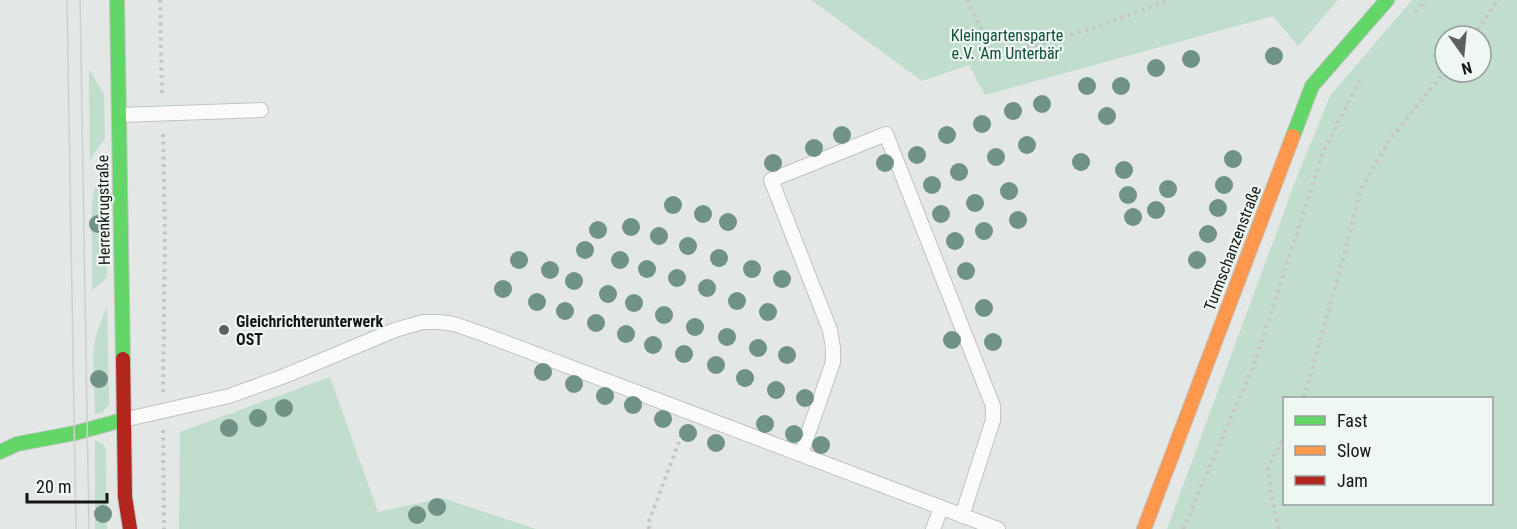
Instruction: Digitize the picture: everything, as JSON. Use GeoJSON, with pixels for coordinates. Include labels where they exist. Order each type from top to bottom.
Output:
{"type":"FeatureCollection","features":[{"type":"Feature","properties":{"kind":"street","name":"Herrenkrugstraße"},"geometry":{"type":"LineString","coordinates":[[117,0],[123,420],[125,497],[130,529]]}},
{"type":"Feature","properties":{"kind":"street","name":"Turmschanzenstraße"},"geometry":{"type":"LineString","coordinates":[[1144,529],[1312,86],[1387,0]]}},
{"type":"Feature","properties":{"kind":"street"},"geometry":{"type":"LineString","coordinates":[[0,452],[17,444],[75,433],[123,420]]}},
{"type":"Feature","properties":{"kind":"street","name":"Herrenkrugstraße"},"geometry":{"type":"LineString","coordinates":[[118,529],[125,497]]}},
{"type":"Feature","properties":{"kind":"lane"},"geometry":{"type":"LineString","coordinates":[[119,115],[261,110]]}},
{"type":"Feature","properties":{"kind":"lane"},"geometry":{"type":"LineString","coordinates":[[801,454],[832,367],[833,348],[830,330],[771,180],[886,134],[993,406],[993,420],[962,516]]}},
{"type":"Feature","properties":{"kind":"lane"},"geometry":{"type":"LineString","coordinates":[[123,420],[229,396],[282,377],[395,330],[423,322],[439,322],[483,334],[998,529]]}},
{"type":"Feature","properties":{"kind":"lane"},"geometry":{"type":"LineString","coordinates":[[933,529],[941,508]]}},
{"type":"Feature","properties":{"kind":"path"},"geometry":{"type":"LineString","coordinates":[[160,0],[165,231],[163,393]]}},
{"type":"Feature","properties":{"kind":"path"},"geometry":{"type":"LineString","coordinates":[[967,0],[995,57],[1102,25],[1169,0]]}},
{"type":"Feature","properties":{"kind":"path"},"geometry":{"type":"LineString","coordinates":[[1411,18],[1425,0]]}},
{"type":"Feature","properties":{"kind":"path"},"geometry":{"type":"LineString","coordinates":[[1481,24],[1498,0]]}},
{"type":"Feature","properties":{"kind":"path"},"geometry":{"type":"LineString","coordinates":[[1184,529],[1254,364],[1324,150],[1360,79],[1367,71]]}},
{"type":"Feature","properties":{"kind":"path"},"geometry":{"type":"LineString","coordinates":[[1305,397],[1360,191],[1389,141],[1435,84]]}},
{"type":"Feature","properties":{"kind":"path"},"geometry":{"type":"LineString","coordinates":[[649,529],[648,524],[690,412]]}},
{"type":"Feature","properties":{"kind":"path"},"geometry":{"type":"LineString","coordinates":[[163,424],[164,529]]}},
{"type":"Feature","properties":{"kind":"path"},"geometry":{"type":"LineString","coordinates":[[1279,529],[1268,468],[1283,438]]}},
{"type":"Feature","properties":{"kind":"green space","name":"Kleingartensparte e.V. 'Am Unterbär'"},"geometry":{"type":"Polygon","coordinates":[[[811,0],[1338,0],[1298,46],[1273,16],[985,95],[969,65],[922,81],[811,0]]]}},
{"type":"Feature","properties":{"kind":"green space"},"geometry":{"type":"Polygon","coordinates":[[[1412,0],[1517,0],[1517,529],[1167,529],[1297,177],[1330,96],[1412,0]]]}},
{"type":"Feature","properties":{"kind":"green space"},"geometry":{"type":"Polygon","coordinates":[[[89,69],[104,94],[105,138],[90,160],[89,69]]]}},
{"type":"Feature","properties":{"kind":"green space"},"geometry":{"type":"Polygon","coordinates":[[[106,171],[107,277],[92,291],[92,206],[94,190],[106,171]]]}},
{"type":"Feature","properties":{"kind":"green space"},"geometry":{"type":"Polygon","coordinates":[[[107,306],[109,404],[102,413],[95,414],[93,353],[96,335],[107,306]]]}},
{"type":"Feature","properties":{"kind":"green space"},"geometry":{"type":"Polygon","coordinates":[[[330,377],[378,512],[442,498],[536,529],[179,529],[180,432],[330,377]]]}},
{"type":"Feature","properties":{"kind":"green space"},"geometry":{"type":"Polygon","coordinates":[[[95,440],[103,444],[106,450],[107,529],[95,529],[95,440]]]}},
{"type":"Feature","properties":{"kind":"tram line"},"geometry":{"type":"LineString","coordinates":[[67,0],[76,529]]}},
{"type":"Feature","properties":{"kind":"tram line"},"geometry":{"type":"LineString","coordinates":[[80,0],[89,529]]}},
{"type":"Feature","properties":{"kind":"traffic: fast"},"geometry":{"type":"LineString","coordinates":[[117,0],[123,359]]}},
{"type":"Feature","properties":{"kind":"traffic: fast"},"geometry":{"type":"LineString","coordinates":[[1293,136],[1312,86],[1387,0]]}},
{"type":"Feature","properties":{"kind":"traffic: fast"},"geometry":{"type":"LineString","coordinates":[[0,452],[17,444],[75,433],[123,420]]}},
{"type":"Feature","properties":{"kind":"traffic: slow"},"geometry":{"type":"LineString","coordinates":[[1144,529],[1293,136]]}},
{"type":"Feature","properties":{"kind":"traffic: jam"},"geometry":{"type":"LineString","coordinates":[[123,359],[125,497],[130,529]]}},
{"type":"Feature","properties":{"kind":"place","name":"Gleichrichterunterwerk OST"},"geometry":{"type":"Point","coordinates":[224,330]}}]}
